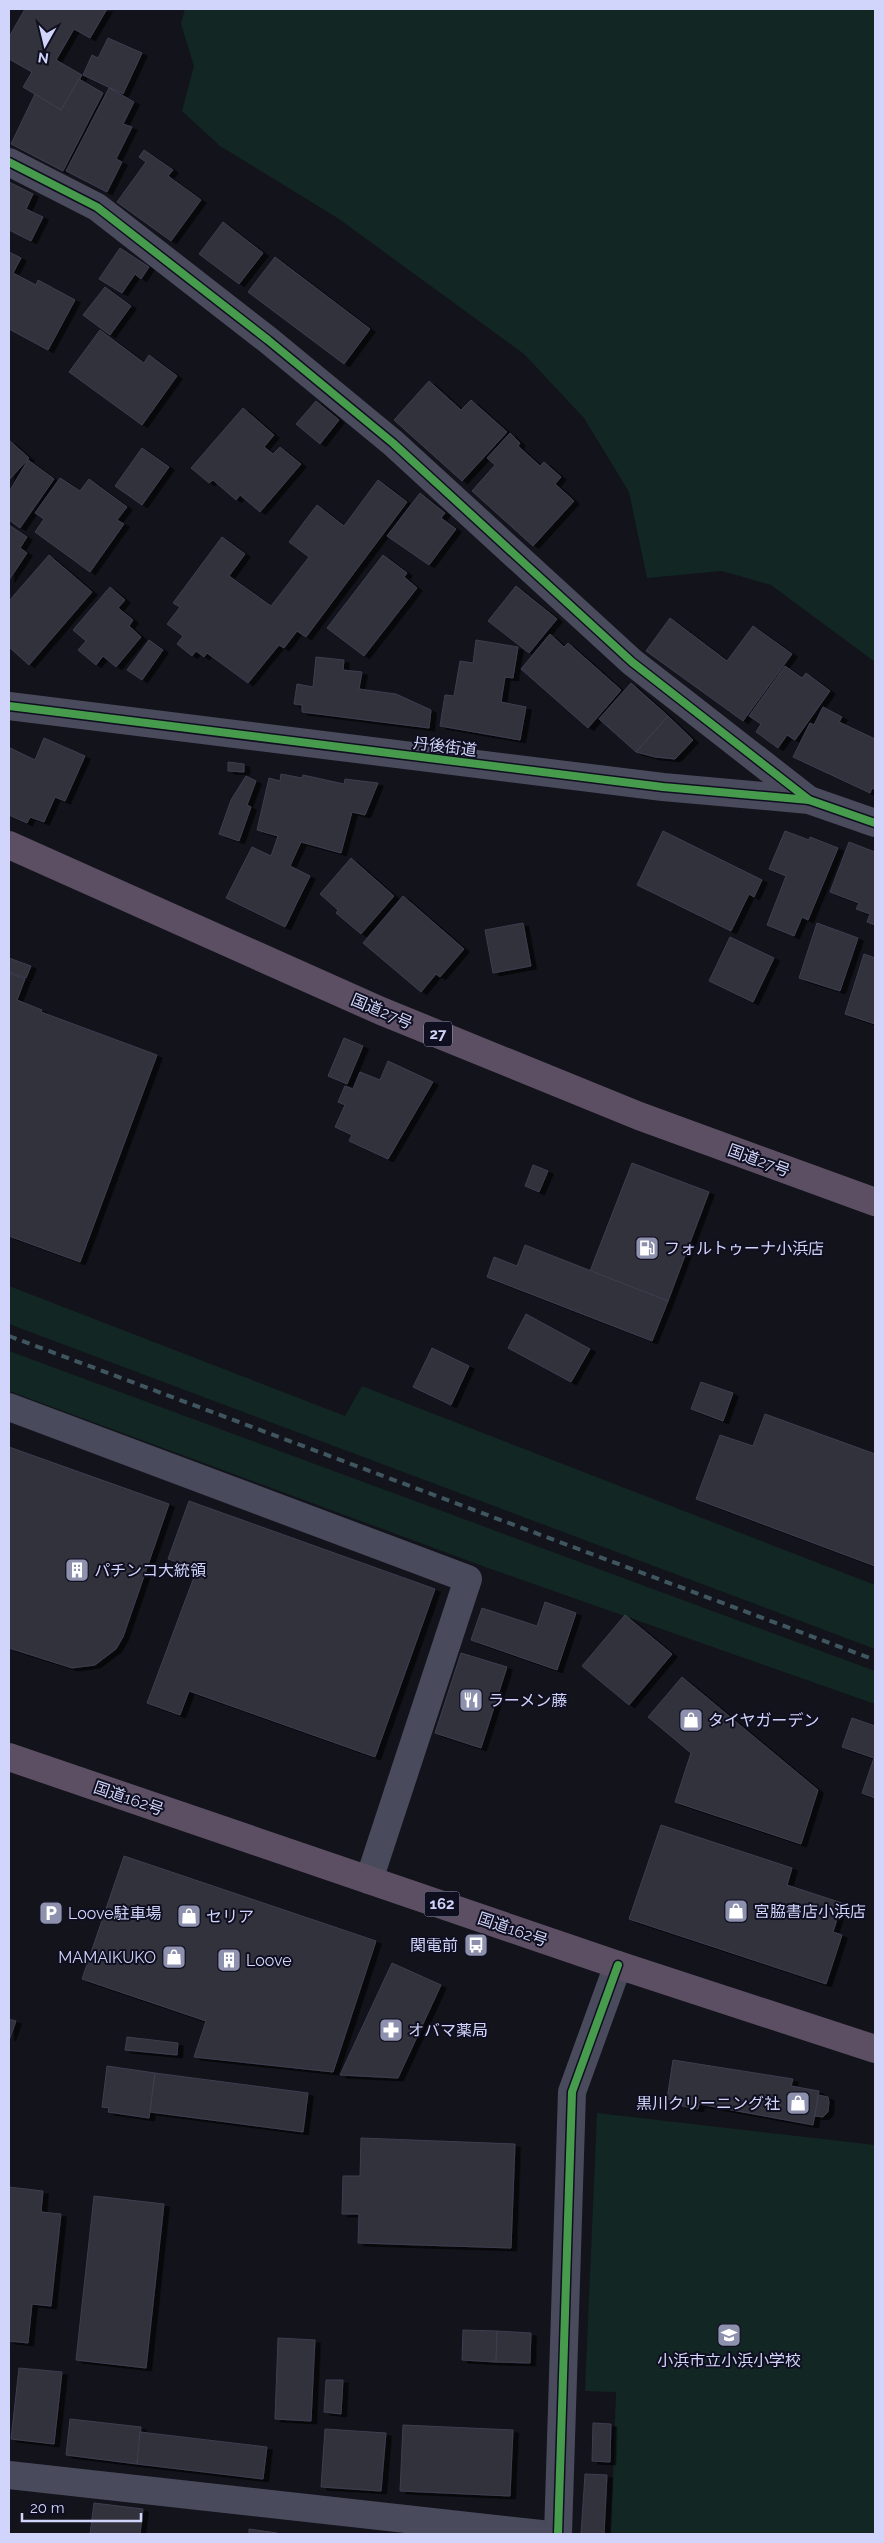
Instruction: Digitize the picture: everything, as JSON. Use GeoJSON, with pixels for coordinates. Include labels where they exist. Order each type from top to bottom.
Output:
{"type":"FeatureCollection","features":[{"type":"Feature","properties":{"kind":"highway","name":"国道27号"},"geometry":{"type":"LineString","coordinates":[[9,845],[381,1011],[639,1116],[875,1202]]}},
{"type":"Feature","properties":{"kind":"highway","name":"国道162号"},"geometry":{"type":"LineString","coordinates":[[9,1757],[618,1964],[875,2049]]}},
{"type":"Feature","properties":{"kind":"street"},"geometry":{"type":"LineString","coordinates":[[9,162],[98,207],[268,340],[394,443],[632,662],[809,800]]}},
{"type":"Feature","properties":{"kind":"street","name":"丹後街道"},"geometry":{"type":"LineString","coordinates":[[9,706],[663,788],[809,800],[875,823]]}},
{"type":"Feature","properties":{"kind":"street"},"geometry":{"type":"LineString","coordinates":[[9,1408],[468,1580],[369,1880]]}},
{"type":"Feature","properties":{"kind":"street"},"geometry":{"type":"LineString","coordinates":[[558,2534],[572,2092],[618,1964]]}},
{"type":"Feature","properties":{"kind":"street"},"geometry":{"type":"LineString","coordinates":[[9,2475],[541,2534]]}},
{"type":"Feature","properties":{"kind":"green space"},"geometry":{"type":"Polygon","coordinates":[[[185,9],[875,9],[875,662],[771,585],[722,571],[647,578],[629,492],[584,418],[524,354],[339,219],[220,146],[182,111],[194,66],[181,24],[185,9]]]}},
{"type":"Feature","properties":{"kind":"green space"},"geometry":{"type":"Polygon","coordinates":[[[9,1286],[345,1416],[362,1386],[875,1585],[875,1649],[9,1324],[9,1286]]]}},
{"type":"Feature","properties":{"kind":"green space"},"geometry":{"type":"Polygon","coordinates":[[[9,1351],[875,1671],[875,1704],[488,1568],[9,1391],[9,1351]]]}},
{"type":"Feature","properties":{"kind":"green space","name":"小浜市立小浜小学校"},"geometry":{"type":"Polygon","coordinates":[[[597,2113],[875,2145],[875,2534],[611,2534],[616,2392],[585,2391],[597,2113]]]}},
{"type":"Feature","properties":{"kind":"building"},"geometry":{"type":"Polygon","coordinates":[[[25,9],[107,9],[90,38],[74,29],[56,60],[82,75],[61,110],[23,87],[32,72],[9,59],[9,37],[25,9]]]}},
{"type":"Feature","properties":{"kind":"building"},"geometry":{"type":"Polygon","coordinates":[[[108,38],[142,53],[123,94],[83,75],[92,55],[98,58],[108,38]]]}},
{"type":"Feature","properties":{"kind":"building"},"geometry":{"type":"Polygon","coordinates":[[[79,79],[103,93],[63,171],[11,144],[35,94],[61,110],[79,79]]]}},
{"type":"Feature","properties":{"kind":"building"},"geometry":{"type":"Polygon","coordinates":[[[109,88],[134,102],[123,124],[132,127],[116,159],[122,162],[107,192],[66,171],[109,88]]]}},
{"type":"Feature","properties":{"kind":"building"},"geometry":{"type":"Polygon","coordinates":[[[144,150],[173,170],[168,176],[201,200],[171,241],[117,202],[146,162],[139,157],[144,150]]]}},
{"type":"Feature","properties":{"kind":"building"},"geometry":{"type":"Polygon","coordinates":[[[9,182],[33,194],[26,209],[43,217],[31,241],[9,230],[9,182]]]}},
{"type":"Feature","properties":{"kind":"building"},"geometry":{"type":"Polygon","coordinates":[[[223,222],[263,253],[239,284],[199,254],[223,222]]]}},
{"type":"Feature","properties":{"kind":"building"},"geometry":{"type":"Polygon","coordinates":[[[120,248],[149,267],[141,279],[135,274],[122,293],[99,279],[120,248]]]}},
{"type":"Feature","properties":{"kind":"building"},"geometry":{"type":"Polygon","coordinates":[[[9,252],[21,258],[13,273],[36,285],[38,280],[75,300],[48,350],[9,329],[9,252]]]}},
{"type":"Feature","properties":{"kind":"building"},"geometry":{"type":"Polygon","coordinates":[[[275,257],[370,329],[344,364],[248,292],[275,257]]]}},
{"type":"Feature","properties":{"kind":"building"},"geometry":{"type":"Polygon","coordinates":[[[105,287],[131,306],[110,335],[83,315],[105,287]]]}},
{"type":"Feature","properties":{"kind":"building"},"geometry":{"type":"Polygon","coordinates":[[[100,330],[144,363],[149,355],[177,376],[142,425],[69,372],[100,330]]]}},
{"type":"Feature","properties":{"kind":"building"},"geometry":{"type":"Polygon","coordinates":[[[429,381],[461,410],[471,400],[507,432],[462,481],[394,420],[429,381]]]}},
{"type":"Feature","properties":{"kind":"building"},"geometry":{"type":"Polygon","coordinates":[[[316,401],[339,420],[320,444],[296,424],[316,401]]]}},
{"type":"Feature","properties":{"kind":"building"},"geometry":{"type":"Polygon","coordinates":[[[243,408],[274,435],[264,447],[273,454],[280,447],[301,464],[260,512],[240,495],[236,500],[213,480],[209,483],[191,468],[243,408]]]}},
{"type":"Feature","properties":{"kind":"building"},"geometry":{"type":"Polygon","coordinates":[[[510,433],[520,443],[518,446],[540,466],[544,462],[561,477],[555,484],[574,501],[533,546],[472,491],[495,465],[487,458],[510,433]]]}},
{"type":"Feature","properties":{"kind":"building"},"geometry":{"type":"Polygon","coordinates":[[[9,440],[29,458],[9,480],[9,440]]]}},
{"type":"Feature","properties":{"kind":"building"},"geometry":{"type":"Polygon","coordinates":[[[142,448],[169,467],[142,505],[115,486],[142,448]]]}},
{"type":"Feature","properties":{"kind":"building"},"geometry":{"type":"Polygon","coordinates":[[[28,460],[54,479],[20,528],[9,520],[9,492],[28,460]]]}},
{"type":"Feature","properties":{"kind":"building"},"geometry":{"type":"Polygon","coordinates":[[[60,478],[80,491],[89,479],[127,507],[117,520],[124,524],[90,572],[35,532],[44,519],[35,513],[60,478]]]}},
{"type":"Feature","properties":{"kind":"building"},"geometry":{"type":"Polygon","coordinates":[[[378,480],[407,502],[306,637],[297,631],[284,648],[279,645],[248,683],[207,653],[204,657],[196,651],[192,656],[177,644],[183,636],[167,624],[180,607],[173,603],[222,537],[245,554],[229,576],[271,606],[309,557],[289,542],[317,505],[344,526],[378,480]]]}},
{"type":"Feature","properties":{"kind":"building"},"geometry":{"type":"Polygon","coordinates":[[[420,493],[445,513],[441,518],[456,529],[429,565],[387,536],[420,493]]]}},
{"type":"Feature","properties":{"kind":"building"},"geometry":{"type":"Polygon","coordinates":[[[9,525],[27,537],[20,548],[27,553],[9,580],[9,525]]]}},
{"type":"Feature","properties":{"kind":"building"},"geometry":{"type":"Polygon","coordinates":[[[49,555],[92,592],[29,665],[9,647],[9,601],[49,555]]]}},
{"type":"Feature","properties":{"kind":"building"},"geometry":{"type":"Polygon","coordinates":[[[383,555],[407,573],[404,577],[417,588],[364,656],[327,628],[383,555]]]}},
{"type":"Feature","properties":{"kind":"building"},"geometry":{"type":"Polygon","coordinates":[[[516,586],[557,619],[529,653],[488,621],[516,586]]]}},
{"type":"Feature","properties":{"kind":"building"},"geometry":{"type":"Polygon","coordinates":[[[110,587],[125,600],[118,608],[133,620],[129,626],[141,637],[116,667],[103,656],[96,665],[78,650],[86,641],[73,630],[110,587]]]}},
{"type":"Feature","properties":{"kind":"building"},"geometry":{"type":"Polygon","coordinates":[[[670,618],[727,661],[753,626],[792,654],[743,721],[646,651],[670,618]]]}},
{"type":"Feature","properties":{"kind":"building"},"geometry":{"type":"Polygon","coordinates":[[[550,634],[564,647],[568,643],[621,690],[588,728],[521,669],[550,634]]]}},
{"type":"Feature","properties":{"kind":"building"},"geometry":{"type":"Polygon","coordinates":[[[149,640],[163,650],[142,680],[127,670],[149,640]]]}},
{"type":"Feature","properties":{"kind":"building"},"geometry":{"type":"Polygon","coordinates":[[[476,640],[518,647],[513,678],[505,677],[501,702],[526,707],[520,740],[440,726],[445,695],[454,696],[460,661],[473,663],[476,640]]]}},
{"type":"Feature","properties":{"kind":"building"},"geometry":{"type":"Polygon","coordinates":[[[316,657],[344,660],[343,670],[362,672],[359,689],[396,694],[431,710],[429,728],[302,712],[302,705],[294,704],[297,684],[313,687],[316,657]]]}},
{"type":"Feature","properties":{"kind":"building"},"geometry":{"type":"Polygon","coordinates":[[[785,666],[802,678],[806,673],[830,691],[795,740],[787,735],[778,748],[756,732],[761,724],[749,716],[785,666]]]}},
{"type":"Feature","properties":{"kind":"building"},"geometry":{"type":"Polygon","coordinates":[[[631,683],[668,716],[636,752],[599,719],[631,683]]]}},
{"type":"Feature","properties":{"kind":"building"},"geometry":{"type":"Polygon","coordinates":[[[823,707],[842,717],[839,722],[875,739],[875,790],[872,788],[870,793],[793,757],[810,723],[814,725],[823,707]]]}},
{"type":"Feature","properties":{"kind":"building"},"geometry":{"type":"Polygon","coordinates":[[[668,716],[693,740],[675,759],[655,757],[636,752],[668,716]]]}},
{"type":"Feature","properties":{"kind":"building"},"geometry":{"type":"Polygon","coordinates":[[[44,738],[85,756],[65,801],[55,797],[44,822],[30,817],[27,823],[9,815],[9,750],[10,748],[35,760],[44,738]]]}},
{"type":"Feature","properties":{"kind":"building"},"geometry":{"type":"Polygon","coordinates":[[[228,762],[244,764],[244,772],[228,771],[228,762]]]}},
{"type":"Feature","properties":{"kind":"building"},"geometry":{"type":"Polygon","coordinates":[[[281,774],[302,778],[303,775],[344,784],[345,779],[378,783],[365,815],[352,812],[341,853],[301,842],[290,866],[310,876],[285,927],[226,898],[252,847],[271,856],[278,836],[257,830],[269,778],[280,781],[281,774]]]}},
{"type":"Feature","properties":{"kind":"building"},"geometry":{"type":"Polygon","coordinates":[[[246,776],[256,781],[247,805],[251,807],[239,841],[219,834],[231,800],[246,776]]]}},
{"type":"Feature","properties":{"kind":"building"},"geometry":{"type":"Polygon","coordinates":[[[663,831],[762,880],[754,897],[749,894],[731,931],[637,885],[663,831]]]}},
{"type":"Feature","properties":{"kind":"building"},"geometry":{"type":"Polygon","coordinates":[[[785,831],[809,840],[810,837],[838,848],[808,920],[802,917],[794,936],[767,925],[786,876],[769,869],[785,831]]]}},
{"type":"Feature","properties":{"kind":"building"},"geometry":{"type":"Polygon","coordinates":[[[849,842],[875,852],[875,925],[867,922],[870,914],[856,909],[859,903],[830,892],[849,842]]]}},
{"type":"Feature","properties":{"kind":"building"},"geometry":{"type":"Polygon","coordinates":[[[351,858],[394,896],[361,934],[336,913],[338,910],[320,894],[351,858]]]}},
{"type":"Feature","properties":{"kind":"building"},"geometry":{"type":"Polygon","coordinates":[[[403,896],[464,949],[440,977],[436,974],[421,992],[363,943],[403,896]]]}},
{"type":"Feature","properties":{"kind":"building"},"geometry":{"type":"Polygon","coordinates":[[[523,923],[531,966],[493,973],[485,930],[523,923]]]}},
{"type":"Feature","properties":{"kind":"building"},"geometry":{"type":"Polygon","coordinates":[[[817,923],[858,938],[840,991],[799,978],[817,923]]]}},
{"type":"Feature","properties":{"kind":"building"},"geometry":{"type":"Polygon","coordinates":[[[730,937],[774,958],[753,1002],[709,981],[730,937]]]}},
{"type":"Feature","properties":{"kind":"building"},"geometry":{"type":"Polygon","coordinates":[[[864,954],[875,958],[875,1024],[845,1014],[864,954]]]}},
{"type":"Feature","properties":{"kind":"building"},"geometry":{"type":"Polygon","coordinates":[[[9,958],[31,966],[26,978],[9,972],[9,958]]]}},
{"type":"Feature","properties":{"kind":"building"},"geometry":{"type":"Polygon","coordinates":[[[9,973],[25,979],[17,1000],[42,1010],[41,1012],[157,1055],[80,1262],[9,1236],[9,973]]]}},
{"type":"Feature","properties":{"kind":"building"},"geometry":{"type":"Polygon","coordinates":[[[344,1038],[363,1046],[347,1084],[328,1076],[344,1038]]]}},
{"type":"Feature","properties":{"kind":"building"},"geometry":{"type":"Polygon","coordinates":[[[388,1061],[433,1082],[388,1159],[349,1141],[352,1135],[335,1127],[345,1105],[338,1102],[345,1086],[353,1089],[360,1072],[380,1080],[388,1061]]]}},
{"type":"Feature","properties":{"kind":"building"},"geometry":{"type":"Polygon","coordinates":[[[632,1163],[709,1192],[668,1301],[590,1271],[632,1163]]]}},
{"type":"Feature","properties":{"kind":"building"},"geometry":{"type":"Polygon","coordinates":[[[533,1165],[548,1171],[539,1192],[525,1186],[533,1165]]]}},
{"type":"Feature","properties":{"kind":"building"},"geometry":{"type":"Polygon","coordinates":[[[525,1245],[668,1301],[652,1341],[487,1277],[494,1257],[517,1266],[525,1245]]]}},
{"type":"Feature","properties":{"kind":"building"},"geometry":{"type":"Polygon","coordinates":[[[526,1314],[590,1349],[571,1382],[508,1348],[526,1314]]]}},
{"type":"Feature","properties":{"kind":"building"},"geometry":{"type":"Polygon","coordinates":[[[432,1348],[469,1366],[451,1405],[413,1387],[432,1348]]]}},
{"type":"Feature","properties":{"kind":"building"},"geometry":{"type":"Polygon","coordinates":[[[701,1382],[733,1393],[723,1421],[691,1409],[701,1382]]]}},
{"type":"Feature","properties":{"kind":"building"},"geometry":{"type":"Polygon","coordinates":[[[765,1414],[875,1454],[875,1566],[696,1499],[720,1435],[753,1446],[765,1414]]]}},
{"type":"Feature","properties":{"kind":"building","name":"パチンコ大統領"},"geometry":{"type":"Polygon","coordinates":[[[9,1447],[169,1504],[123,1637],[116,1649],[95,1665],[72,1668],[9,1648],[9,1447]]]}},
{"type":"Feature","properties":{"kind":"building"},"geometry":{"type":"Polygon","coordinates":[[[189,1501],[435,1589],[375,1757],[189,1691],[180,1715],[147,1703],[197,1569],[168,1559],[189,1501]]]}},
{"type":"Feature","properties":{"kind":"building"},"geometry":{"type":"Polygon","coordinates":[[[545,1602],[576,1613],[557,1670],[471,1640],[482,1608],[537,1626],[545,1602]]]}},
{"type":"Feature","properties":{"kind":"building"},"geometry":{"type":"Polygon","coordinates":[[[625,1615],[672,1654],[629,1705],[582,1666],[625,1615]]]}},
{"type":"Feature","properties":{"kind":"building","name":"ラーメン藤"},"geometry":{"type":"Polygon","coordinates":[[[461,1653],[507,1667],[481,1748],[435,1733],[461,1653]]]}},
{"type":"Feature","properties":{"kind":"building"},"geometry":{"type":"Polygon","coordinates":[[[682,1677],[818,1790],[801,1844],[675,1802],[691,1753],[648,1717],[682,1677]]]}},
{"type":"Feature","properties":{"kind":"building"},"geometry":{"type":"Polygon","coordinates":[[[852,1718],[875,1726],[875,1798],[862,1793],[874,1758],[842,1747],[852,1718]]]}},
{"type":"Feature","properties":{"kind":"building","name":"宮脇書店小浜店"},"geometry":{"type":"Polygon","coordinates":[[[661,1825],[792,1868],[787,1885],[842,1903],[833,1932],[842,1935],[826,1984],[629,1919],[661,1825]]]}},
{"type":"Feature","properties":{"kind":"building","name":"Loove"},"geometry":{"type":"Polygon","coordinates":[[[124,1856],[376,1941],[333,2072],[194,2057],[206,2021],[82,1979],[124,1856]]]}},
{"type":"Feature","properties":{"kind":"building","name":"オバマ薬局"},"geometry":{"type":"Polygon","coordinates":[[[392,1963],[441,1985],[398,2078],[340,2075],[392,1963]]]}},
{"type":"Feature","properties":{"kind":"building"},"geometry":{"type":"Polygon","coordinates":[[[9,2019],[16,2021],[10,2038],[9,2037],[9,2019]]]}},
{"type":"Feature","properties":{"kind":"building"},"geometry":{"type":"Polygon","coordinates":[[[127,2037],[178,2043],[177,2055],[125,2050],[127,2037]]]}},
{"type":"Feature","properties":{"kind":"building"},"geometry":{"type":"Polygon","coordinates":[[[673,2060],[793,2079],[791,2086],[819,2091],[813,2125],[699,2104],[698,2109],[682,2106],[683,2101],[667,2099],[673,2060]]]}},
{"type":"Feature","properties":{"kind":"building"},"geometry":{"type":"Polygon","coordinates":[[[107,2066],[155,2073],[149,2118],[108,2112],[109,2108],[102,2107],[107,2066]]]}},
{"type":"Feature","properties":{"kind":"building"},"geometry":{"type":"Polygon","coordinates":[[[155,2073],[308,2093],[303,2132],[150,2112],[155,2073]]]}},
{"type":"Feature","properties":{"kind":"building"},"geometry":{"type":"Polygon","coordinates":[[[818,2095],[828,2097],[828,2112],[823,2117],[815,2116],[818,2095]]]}},
{"type":"Feature","properties":{"kind":"building"},"geometry":{"type":"Polygon","coordinates":[[[361,2138],[515,2144],[511,2248],[358,2243],[359,2214],[342,2214],[343,2176],[360,2176],[361,2138]]]}},
{"type":"Feature","properties":{"kind":"building"},"geometry":{"type":"Polygon","coordinates":[[[9,2187],[43,2191],[41,2212],[61,2214],[51,2306],[32,2304],[28,2343],[9,2341],[9,2187]]]}},
{"type":"Feature","properties":{"kind":"building"},"geometry":{"type":"Polygon","coordinates":[[[94,2196],[164,2204],[146,2368],[76,2360],[94,2196]]]}},
{"type":"Feature","properties":{"kind":"building"},"geometry":{"type":"Polygon","coordinates":[[[463,2330],[497,2331],[496,2362],[462,2360],[463,2330]]]}},
{"type":"Feature","properties":{"kind":"building"},"geometry":{"type":"Polygon","coordinates":[[[497,2331],[531,2333],[530,2363],[496,2362],[497,2331]]]}},
{"type":"Feature","properties":{"kind":"building"},"geometry":{"type":"Polygon","coordinates":[[[278,2338],[315,2340],[311,2421],[275,2419],[278,2338]]]}},
{"type":"Feature","properties":{"kind":"building"},"geometry":{"type":"Polygon","coordinates":[[[19,2368],[62,2372],[54,2444],[11,2439],[19,2368]]]}},
{"type":"Feature","properties":{"kind":"building"},"geometry":{"type":"Polygon","coordinates":[[[326,2380],[343,2380],[341,2414],[324,2412],[326,2380]]]}},
{"type":"Feature","properties":{"kind":"building"},"geometry":{"type":"Polygon","coordinates":[[[70,2419],[141,2427],[137,2464],[66,2455],[70,2419]]]}},
{"type":"Feature","properties":{"kind":"building"},"geometry":{"type":"Polygon","coordinates":[[[593,2423],[611,2424],[610,2462],[592,2461],[593,2423]]]}},
{"type":"Feature","properties":{"kind":"building"},"geometry":{"type":"Polygon","coordinates":[[[403,2425],[513,2430],[510,2496],[400,2491],[403,2425]]]}},
{"type":"Feature","properties":{"kind":"building"},"geometry":{"type":"Polygon","coordinates":[[[325,2429],[386,2433],[381,2491],[321,2487],[325,2429]]]}},
{"type":"Feature","properties":{"kind":"building"},"geometry":{"type":"Polygon","coordinates":[[[140,2432],[267,2447],[263,2479],[137,2464],[140,2432]]]}},
{"type":"Feature","properties":{"kind":"building"},"geometry":{"type":"Polygon","coordinates":[[[585,2474],[607,2475],[604,2534],[581,2534],[585,2474]]]}},
{"type":"Feature","properties":{"kind":"building"},"geometry":{"type":"Polygon","coordinates":[[[94,2503],[143,2509],[140,2534],[90,2534],[94,2503]]]}},
{"type":"Feature","properties":{"kind":"building"},"geometry":{"type":"Polygon","coordinates":[[[249,2529],[277,2533],[277,2534],[249,2534],[249,2529]]]}},
{"type":"Feature","properties":{"kind":"railway"},"geometry":{"type":"LineString","coordinates":[[9,1336],[875,1660]]}},
{"type":"Feature","properties":{"kind":"cycle path"},"geometry":{"type":"LineString","coordinates":[[9,162],[97,207],[268,340],[393,443],[632,662],[809,800]]}},
{"type":"Feature","properties":{"kind":"cycle path"},"geometry":{"type":"LineString","coordinates":[[9,706],[663,787],[809,800],[875,823]]}},
{"type":"Feature","properties":{"kind":"cycle path"},"geometry":{"type":"LineString","coordinates":[[558,2534],[572,2092],[618,1965]]}},
{"type":"Feature","properties":{"kind":"place","name":"フォルトゥーナ小浜店"},"geometry":{"type":"Point","coordinates":[647,1248]}},
{"type":"Feature","properties":{"kind":"place","name":"パチンコ大統領"},"geometry":{"type":"Point","coordinates":[77,1570]}},
{"type":"Feature","properties":{"kind":"place","name":"ラーメン藤"},"geometry":{"type":"Point","coordinates":[471,1700]}},
{"type":"Feature","properties":{"kind":"place","name":"タイヤガーデン"},"geometry":{"type":"Point","coordinates":[691,1720]}},
{"type":"Feature","properties":{"kind":"place","name":"宮脇書店小浜店"},"geometry":{"type":"Point","coordinates":[736,1911]}},
{"type":"Feature","properties":{"kind":"place","name":"Loove駐車場"},"geometry":{"type":"Point","coordinates":[51,1913]}},
{"type":"Feature","properties":{"kind":"place","name":"セリア"},"geometry":{"type":"Point","coordinates":[189,1916]}},
{"type":"Feature","properties":{"kind":"place","name":"関電前"},"geometry":{"type":"Point","coordinates":[476,1945]}},
{"type":"Feature","properties":{"kind":"place","name":"MAMAIKUKO"},"geometry":{"type":"Point","coordinates":[174,1957]}},
{"type":"Feature","properties":{"kind":"place","name":"Loove"},"geometry":{"type":"Point","coordinates":[229,1960]}},
{"type":"Feature","properties":{"kind":"place","name":"オバマ薬局"},"geometry":{"type":"Point","coordinates":[391,2030]}},
{"type":"Feature","properties":{"kind":"place","name":"黒川クリーニング社"},"geometry":{"type":"Point","coordinates":[798,2103]}},
{"type":"Feature","properties":{"kind":"place","name":"小浜市立小浜小学校"},"geometry":{"type":"Point","coordinates":[729,2335]}}]}
